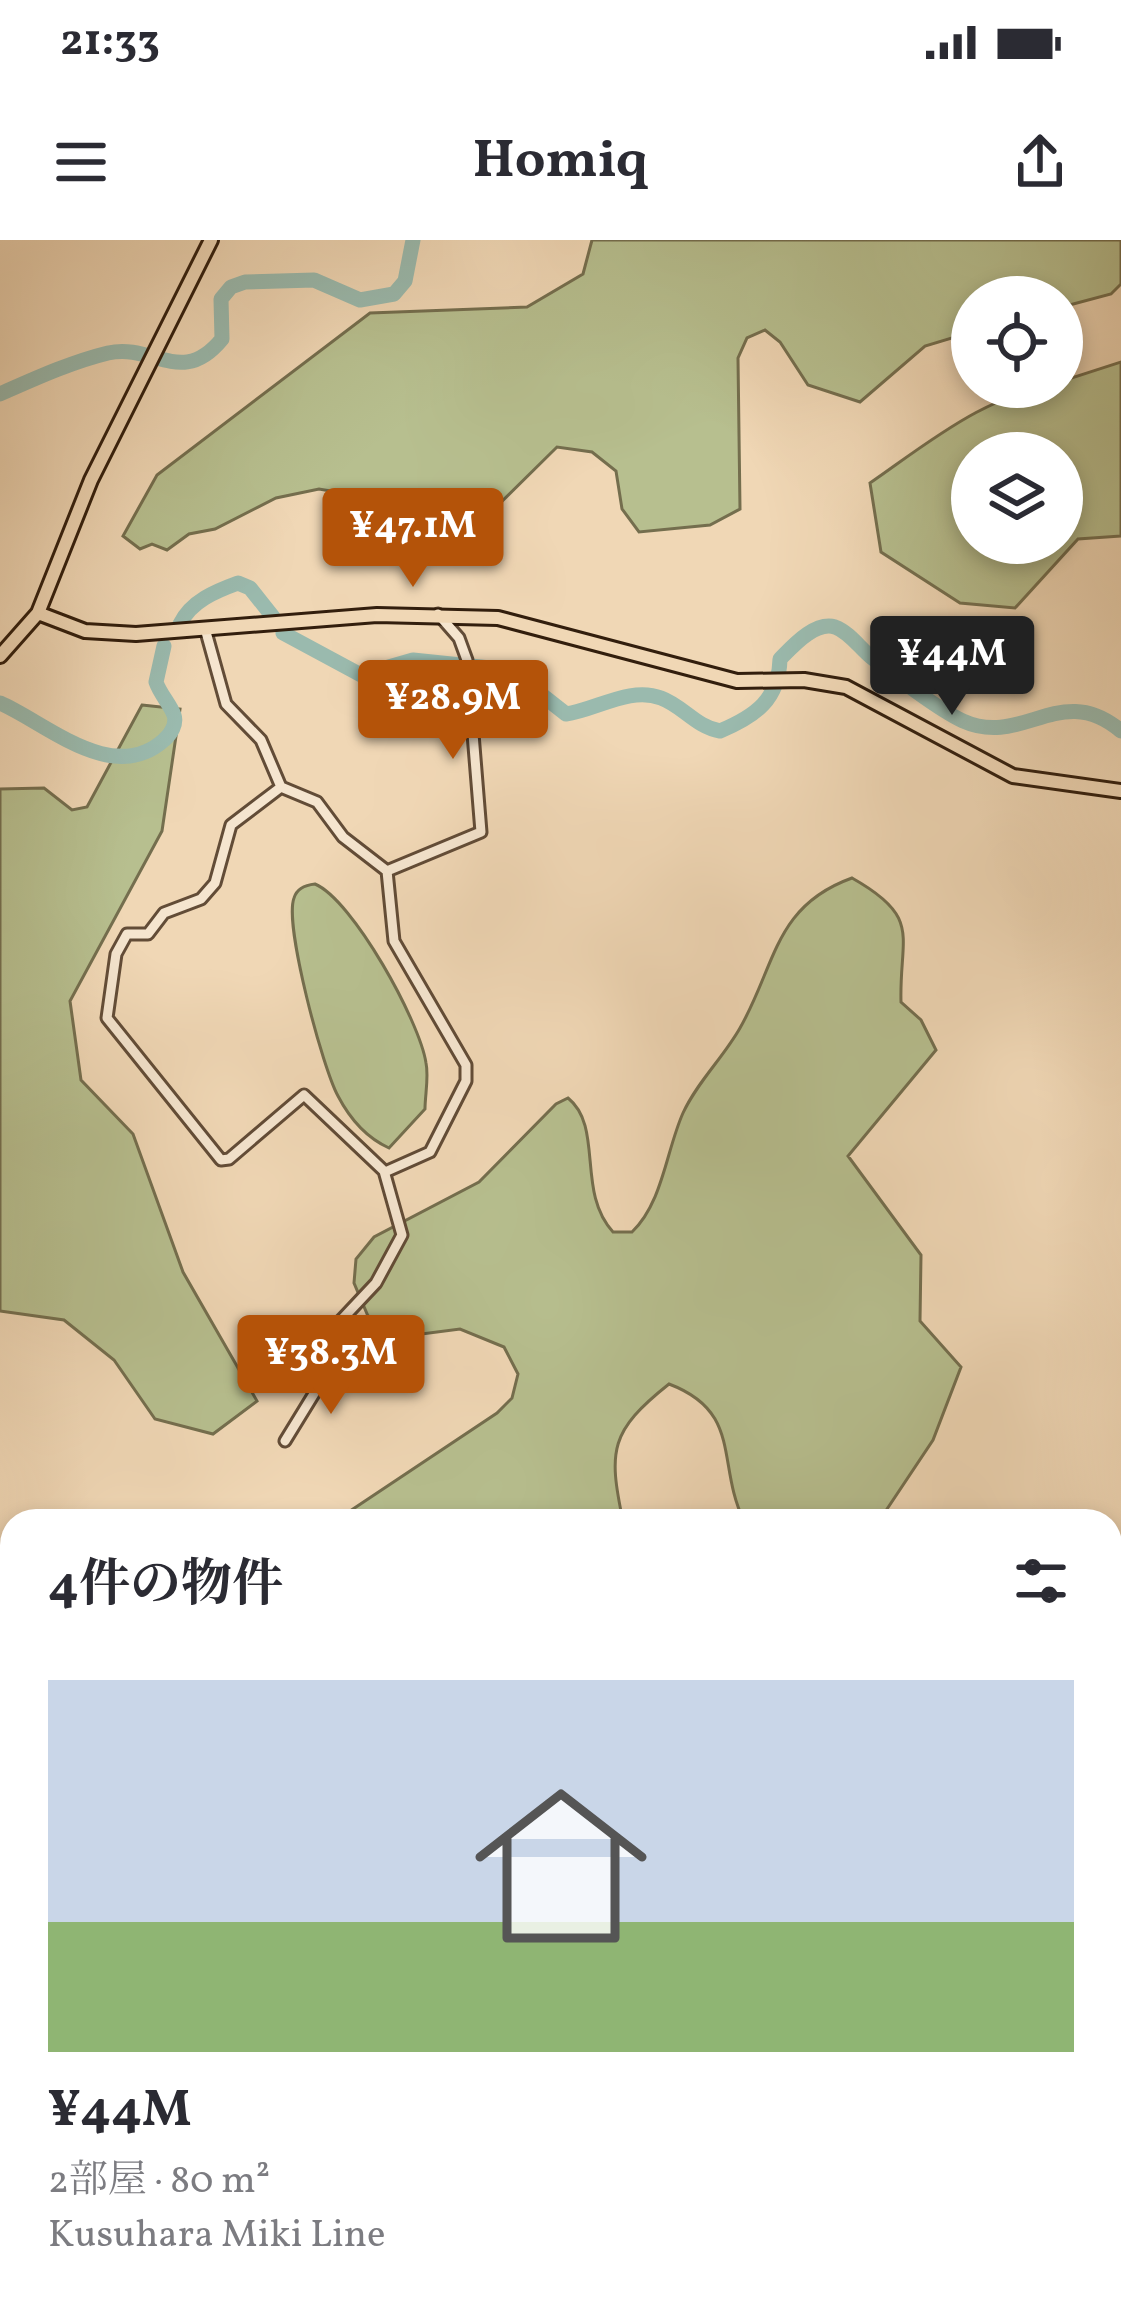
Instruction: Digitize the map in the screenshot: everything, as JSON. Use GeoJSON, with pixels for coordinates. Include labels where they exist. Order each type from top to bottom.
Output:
{"type":"FeatureCollection","features":[{"type":"Feature","properties":{"kind":"main road"},"geometry":{"type":"LineString","coordinates":[[0,656],[38,613],[91,479],[211,240]]}},
{"type":"Feature","properties":{"kind":"main road"},"geometry":{"type":"LineString","coordinates":[[38,613],[85,631],[206,632],[308,620],[438,614],[498,618],[717,676],[846,687],[1013,776],[1121,791]]}},
{"type":"Feature","properties":{"kind":"street"},"geometry":{"type":"LineString","coordinates":[[387,871],[481,832],[467,661],[459,638],[438,614]]}},
{"type":"Feature","properties":{"kind":"street"},"geometry":{"type":"LineString","coordinates":[[206,632],[226,704],[261,740],[281,788],[317,802],[343,837],[387,871],[394,941],[466,1065],[466,1081],[430,1152],[385,1172]]}},
{"type":"Feature","properties":{"kind":"street"},"geometry":{"type":"LineString","coordinates":[[281,788],[231,825],[215,883],[201,898],[164,913],[148,934],[127,934],[116,953],[107,1020],[221,1160],[229,1159],[304,1095],[385,1172],[402,1235],[376,1283],[330,1332],[331,1366],[285,1441]]}},
{"type":"Feature","properties":{"kind":"green space"},"geometry":{"type":"Polygon","coordinates":[[[592,240],[1121,240],[1121,284],[1111,294],[1083,301],[1083,276],[951,276],[951,338],[925,346],[860,402],[808,385],[780,342],[765,330],[747,338],[738,358],[740,509],[710,525],[639,532],[622,509],[616,471],[592,452],[557,447],[477,526],[430,547],[391,535],[354,495],[319,489],[276,498],[215,529],[189,534],[167,550],[152,544],[140,549],[123,536],[157,475],[370,313],[527,307],[583,274],[592,240]]]}},
{"type":"Feature","properties":{"kind":"green space"},"geometry":{"type":"Polygon","coordinates":[[[1121,362],[1121,536],[1083,539],[1083,432],[951,432],[951,564],[1055,564],[1015,608],[960,603],[881,552],[870,483],[986,408],[1083,408],[1083,374],[1121,362]]]}},
{"type":"Feature","properties":{"kind":"green space"},"geometry":{"type":"Polygon","coordinates":[[[142,705],[180,709],[162,831],[70,1001],[81,1080],[133,1134],[183,1272],[257,1401],[213,1434],[155,1419],[114,1360],[64,1320],[0,1311],[0,789],[44,788],[72,810],[87,807],[142,705]]]}},
{"type":"Feature","properties":{"kind":"green space"},"geometry":{"type":"Polygon","coordinates":[[[852,878],[898,917],[903,944],[901,1002],[921,1020],[936,1050],[848,1156],[921,1255],[920,1321],[961,1367],[933,1440],[887,1509],[739,1509],[718,1425],[708,1409],[669,1384],[635,1415],[618,1444],[615,1459],[621,1509],[353,1509],[497,1413],[512,1398],[518,1374],[504,1347],[460,1329],[414,1335],[368,1316],[354,1283],[356,1259],[374,1237],[479,1182],[556,1104],[568,1098],[585,1126],[602,1216],[613,1232],[632,1232],[651,1206],[683,1113],[740,1028],[780,940],[807,904],[852,878]]]}},
{"type":"Feature","properties":{"kind":"green space"},"geometry":{"type":"Polygon","coordinates":[[[315,884],[348,913],[365,937],[421,1044],[427,1068],[425,1109],[389,1148],[365,1133],[343,1104],[315,1029],[292,913],[297,892],[315,884]]]}},
{"type":"Feature","properties":{"kind":"waterway"},"geometry":{"type":"LineString","coordinates":[[0,394],[108,353],[194,360],[222,339],[221,299],[231,287],[245,282],[314,280],[360,300],[394,294],[405,281],[413,240]]}},
{"type":"Feature","properties":{"kind":"waterway"},"geometry":{"type":"LineString","coordinates":[[180,624],[197,603],[238,583],[250,588],[273,617]]}},
{"type":"Feature","properties":{"kind":"waterway"},"geometry":{"type":"LineString","coordinates":[[283,633],[361,675],[413,660],[510,670],[566,714],[649,695],[720,731],[763,704],[775,685],[780,659],[812,631],[827,626],[845,633],[903,682],[963,721],[1005,727],[1079,712],[1099,717],[1121,731]]}},
{"type":"Feature","properties":{"kind":"waterway"},"geometry":{"type":"LineString","coordinates":[[0,703],[102,754],[144,752],[167,738],[175,722],[156,682],[164,646]]}}]}
